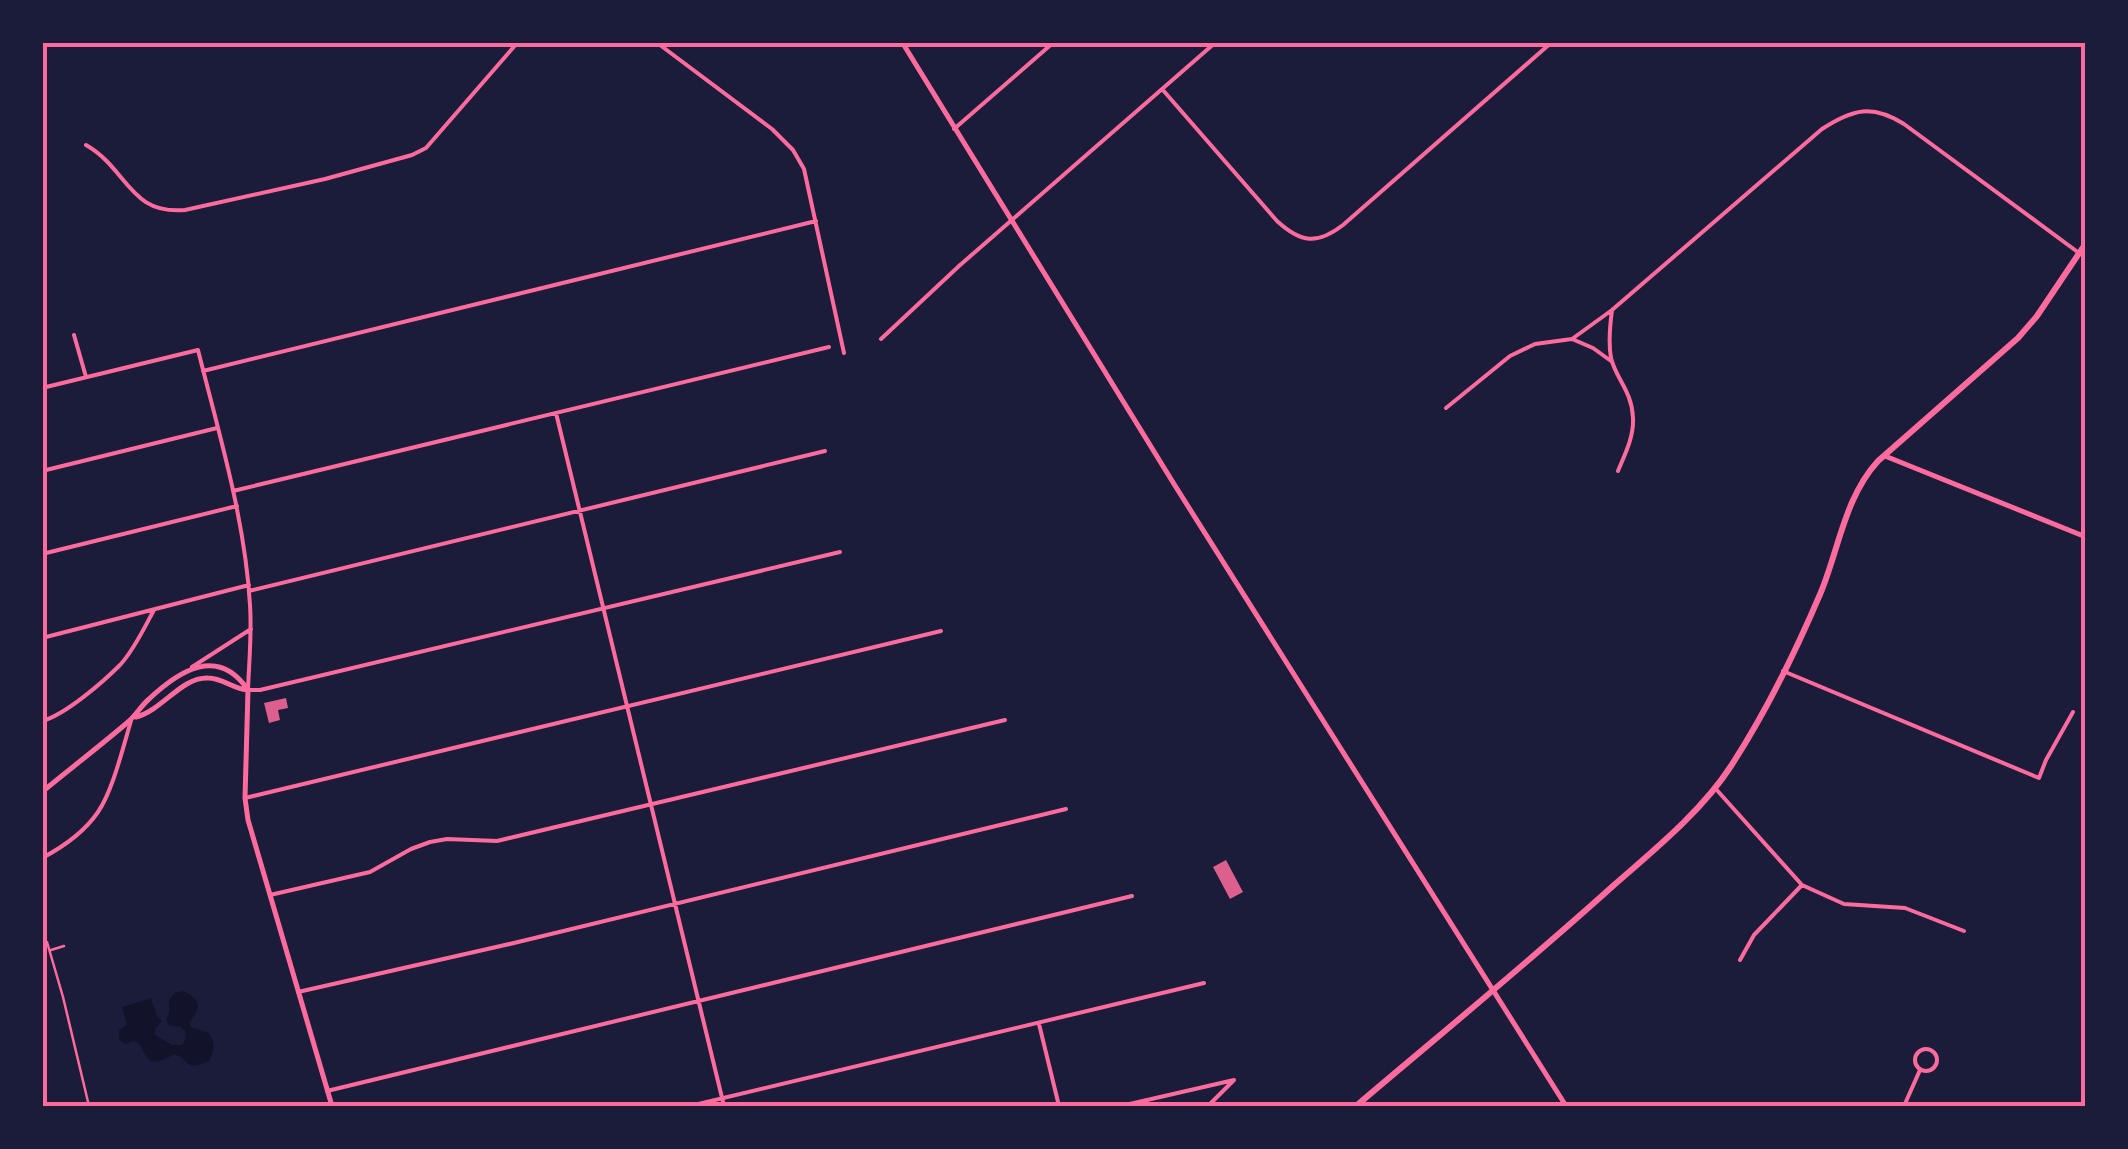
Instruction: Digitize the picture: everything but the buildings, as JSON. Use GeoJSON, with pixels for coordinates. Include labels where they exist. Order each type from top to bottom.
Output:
{"type":"FeatureCollection","features":[{"type":"Feature","properties":{"kind":"main road"},"geometry":{"type":"LineString","coordinates":[[1356,1106],[1568,928],[1715,788],[1734,762],[1820,594],[1852,499],[1862,482],[1885,456],[2018,338],[2086,243]]}},
{"type":"Feature","properties":{"kind":"street"},"geometry":{"type":"LineString","coordinates":[[86,145],[109,161],[141,200],[164,211],[185,210],[324,179],[426,148],[518,42]]}},
{"type":"Feature","properties":{"kind":"street"},"geometry":{"type":"LineString","coordinates":[[656,42],[788,143],[804,168],[844,352]]}},
{"type":"Feature","properties":{"kind":"street"},"geometry":{"type":"LineString","coordinates":[[902,42],[1174,484],[1566,1106]]}},
{"type":"Feature","properties":{"kind":"street"},"geometry":{"type":"LineString","coordinates":[[954,129],[1054,42]]}},
{"type":"Feature","properties":{"kind":"street"},"geometry":{"type":"LineString","coordinates":[[881,339],[1216,42]]}},
{"type":"Feature","properties":{"kind":"street"},"geometry":{"type":"LineString","coordinates":[[1162,89],[1277,221],[1299,237],[1312,240],[1343,225],[1552,42]]}},
{"type":"Feature","properties":{"kind":"street"},"geometry":{"type":"LineString","coordinates":[[1572,339],[1612,310],[1822,128],[1858,111],[1884,113],[1904,124],[2079,253]]}},
{"type":"Feature","properties":{"kind":"street"},"geometry":{"type":"LineString","coordinates":[[203,371],[816,222]]}},
{"type":"Feature","properties":{"kind":"street"},"geometry":{"type":"LineString","coordinates":[[1612,310],[1612,361],[1630,396],[1634,420],[1630,443],[1618,471]]}},
{"type":"Feature","properties":{"kind":"street"},"geometry":{"type":"LineString","coordinates":[[74,335],[86,378]]}},
{"type":"Feature","properties":{"kind":"street"},"geometry":{"type":"LineString","coordinates":[[1446,408],[1494,367],[1520,350],[1547,341],[1572,339],[1612,361]]}},
{"type":"Feature","properties":{"kind":"street"},"geometry":{"type":"LineString","coordinates":[[234,491],[829,347]]}},
{"type":"Feature","properties":{"kind":"street"},"geometry":{"type":"LineString","coordinates":[[42,388],[198,350],[234,491],[249,588],[245,798],[248,820],[332,1106]]}},
{"type":"Feature","properties":{"kind":"street"},"geometry":{"type":"LineString","coordinates":[[556,413],[724,1106]]}},
{"type":"Feature","properties":{"kind":"street"},"geometry":{"type":"LineString","coordinates":[[42,471],[218,428]]}},
{"type":"Feature","properties":{"kind":"street"},"geometry":{"type":"LineString","coordinates":[[42,638],[825,451]]}},
{"type":"Feature","properties":{"kind":"street"},"geometry":{"type":"LineString","coordinates":[[1885,456],[2086,537]]}},
{"type":"Feature","properties":{"kind":"street"},"geometry":{"type":"LineString","coordinates":[[42,554],[236,506]]}},
{"type":"Feature","properties":{"kind":"street"},"geometry":{"type":"LineString","coordinates":[[132,718],[151,712],[197,679],[212,678],[236,689],[260,690],[840,552]]}},
{"type":"Feature","properties":{"kind":"street"},"geometry":{"type":"LineString","coordinates":[[42,721],[67,710],[122,664],[154,610]]}},
{"type":"Feature","properties":{"kind":"street"},"geometry":{"type":"LineString","coordinates":[[42,792],[132,718],[149,699],[251,629]]}},
{"type":"Feature","properties":{"kind":"street"},"geometry":{"type":"LineString","coordinates":[[245,798],[941,631]]}},
{"type":"Feature","properties":{"kind":"street"},"geometry":{"type":"LineString","coordinates":[[182,674],[216,665],[237,676],[248,690]]}},
{"type":"Feature","properties":{"kind":"street"},"geometry":{"type":"LineString","coordinates":[[1783,671],[2039,778],[2073,712]]}},
{"type":"Feature","properties":{"kind":"street"},"geometry":{"type":"LineString","coordinates":[[42,858],[76,836],[98,812],[132,718]]}},
{"type":"Feature","properties":{"kind":"street"},"geometry":{"type":"LineString","coordinates":[[270,896],[364,874],[430,842],[497,840],[1005,720]]}},
{"type":"Feature","properties":{"kind":"street"},"geometry":{"type":"LineString","coordinates":[[1715,788],[1802,885],[1844,904],[1905,908],[1964,931]]}},
{"type":"Feature","properties":{"kind":"street"},"geometry":{"type":"LineString","coordinates":[[298,992],[1066,809]]}},
{"type":"Feature","properties":{"kind":"street"},"geometry":{"type":"LineString","coordinates":[[1740,960],[1754,934],[1802,885]]}},
{"type":"Feature","properties":{"kind":"street"},"geometry":{"type":"LineString","coordinates":[[328,1091],[1132,896]]}},
{"type":"Feature","properties":{"kind":"street"},"geometry":{"type":"LineString","coordinates":[[690,1106],[1204,982]]}},
{"type":"Feature","properties":{"kind":"street"},"geometry":{"type":"LineString","coordinates":[[1038,1023],[1059,1106]]}},
{"type":"Feature","properties":{"kind":"street"},"geometry":{"type":"LineString","coordinates":[[1920,1050],[1931,1050],[1937,1058],[1935,1065],[1921,1069],[1916,1056],[1920,1050]]}},
{"type":"Feature","properties":{"kind":"street"},"geometry":{"type":"LineString","coordinates":[[1904,1106],[1921,1069]]}},
{"type":"Feature","properties":{"kind":"street"},"geometry":{"type":"LineString","coordinates":[[1122,1106],[1234,1080],[1208,1106]]}},
{"type":"Feature","properties":{"kind":"path"},"geometry":{"type":"LineString","coordinates":[[46,942],[89,1106]]}},
{"type":"Feature","properties":{"kind":"path"},"geometry":{"type":"LineString","coordinates":[[49,951],[64,946]]}},
{"type":"Feature","properties":{"kind":"shaded area"},"geometry":{"type":"Polygon","coordinates":[[[184,991],[198,1005],[189,1023],[191,1027],[209,1033],[212,1040],[209,1061],[192,1065],[174,1054],[156,1062],[139,1043],[119,1040],[119,1030],[127,1025],[122,1007],[151,998],[162,1021],[155,1035],[172,1045],[182,1045],[185,1031],[166,1020],[169,1000],[184,991]]]}}]}
